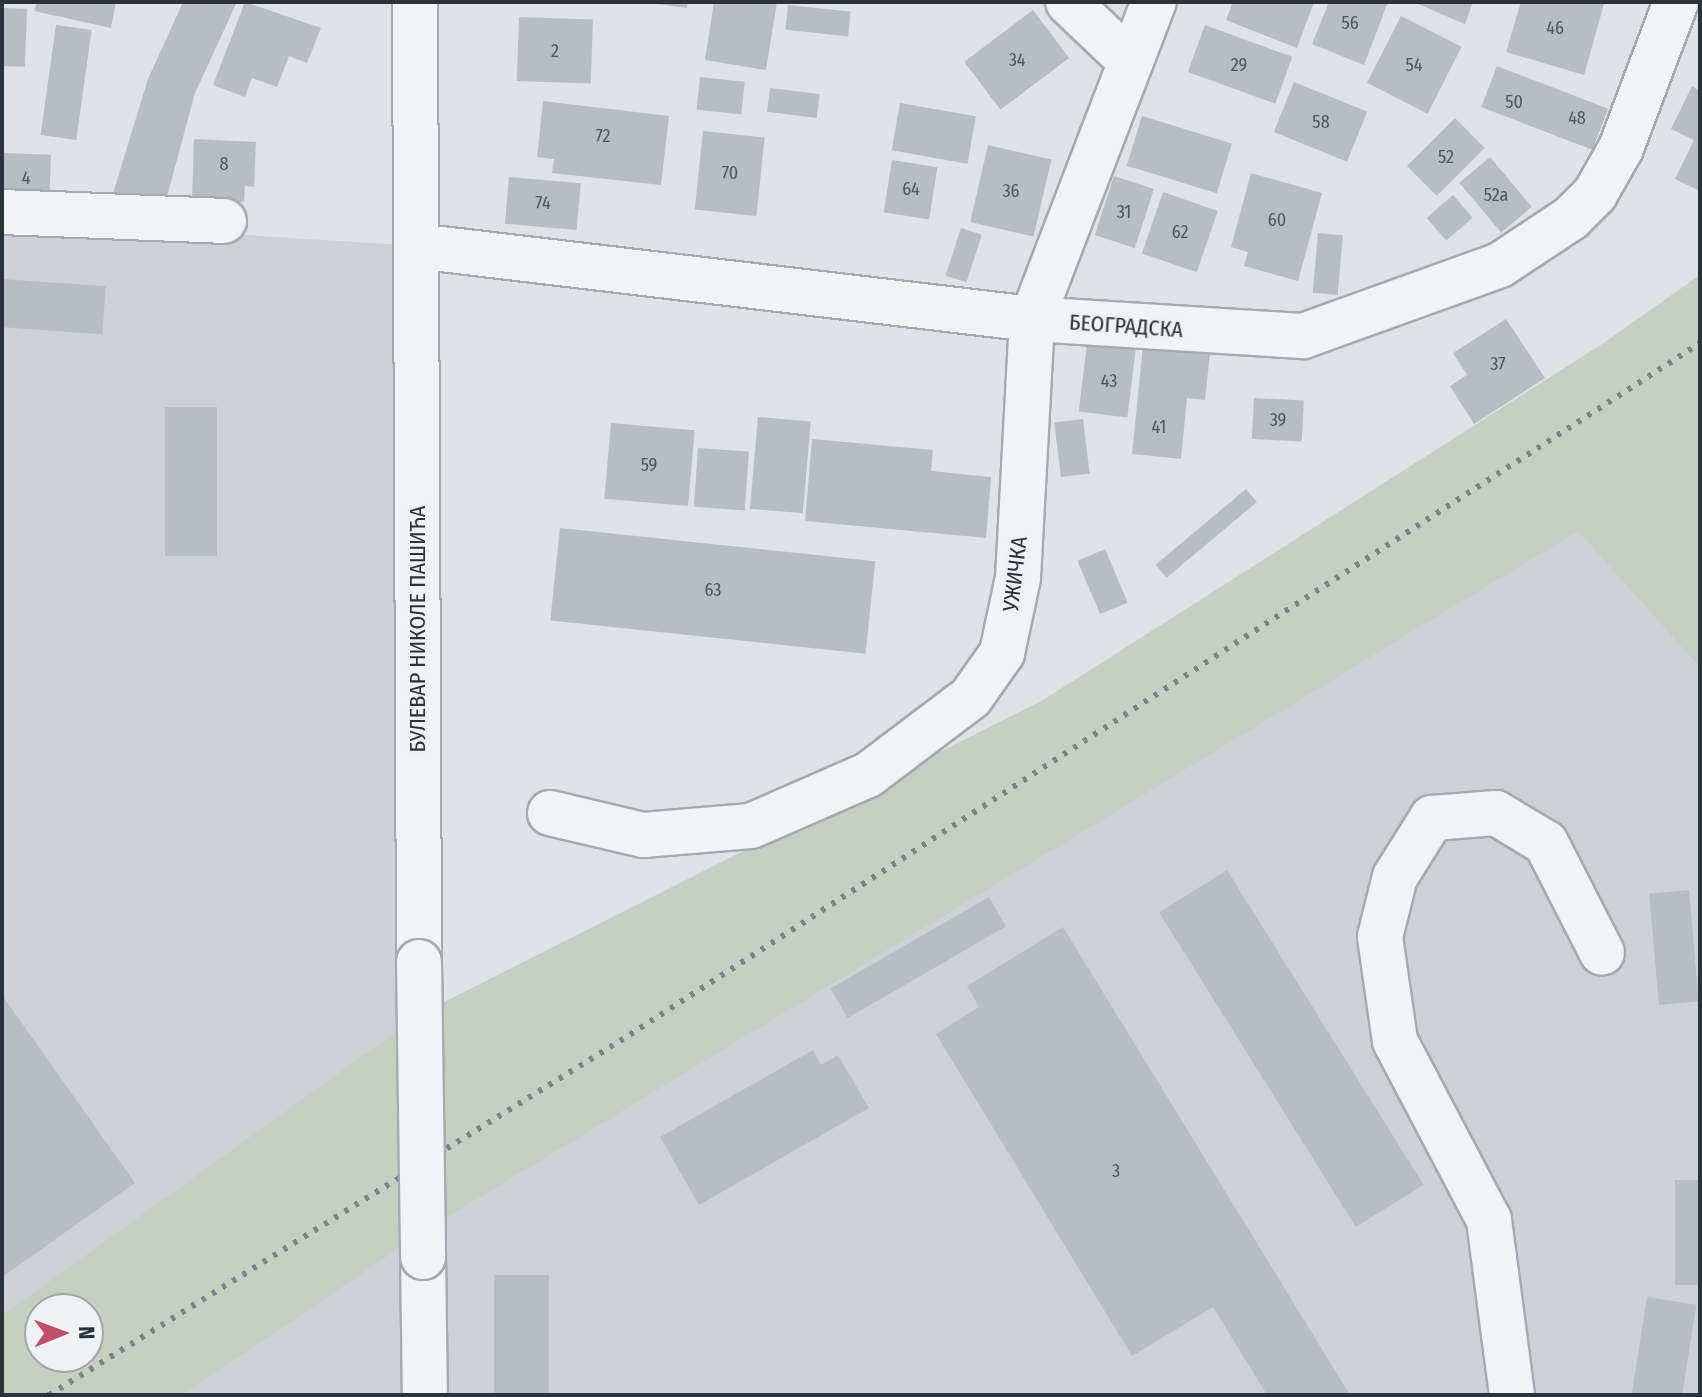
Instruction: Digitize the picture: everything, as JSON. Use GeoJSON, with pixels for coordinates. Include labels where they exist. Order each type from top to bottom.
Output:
{"type":"FeatureCollection","features":[{"type":"Feature","properties":{"kind":"street","name":"БУЛЕВАР НИКОЛЕ ПАШИЋА"},"geometry":{"type":"LineString","coordinates":[[415,2],[419,962],[425,1395]]}},
{"type":"Feature","properties":{"kind":"street"},"geometry":{"type":"LineString","coordinates":[[1068,2],[1130,61]]}},
{"type":"Feature","properties":{"kind":"street","name":"УЖИЧКА"},"geometry":{"type":"LineString","coordinates":[[550,813],[643,835],[751,826],[868,775],[971,697],[1002,653],[1018,578],[1032,319],[1154,2]]}},
{"type":"Feature","properties":{"kind":"street","name":"БЕОГРАДСКА"},"geometry":{"type":"LineString","coordinates":[[416,246],[1032,319],[1303,336],[1500,265],[1559,227],[1595,194],[1644,98],[1676,2]]}},
{"type":"Feature","properties":{"kind":"street"},"geometry":{"type":"LineString","coordinates":[[2,212],[224,221]]}},
{"type":"Feature","properties":{"kind":"street"},"geometry":{"type":"LineString","coordinates":[[1512,1395],[1489,1220],[1395,1041],[1380,937],[1395,877],[1432,818],[1496,813],[1546,843],[1602,953]]}},
{"type":"Feature","properties":{"kind":"shaded area"},"geometry":{"type":"Polygon","coordinates":[[[2,219],[416,246],[420,1014],[33,1293],[24,1293],[24,1299],[2,1315],[2,219]]]}},
{"type":"Feature","properties":{"kind":"shaded area"},"geometry":{"type":"Polygon","coordinates":[[[1578,530],[1700,668],[1700,1395],[184,1395],[422,1233],[1578,530]]]}},
{"type":"Feature","properties":{"kind":"green space"},"geometry":{"type":"Polygon","coordinates":[[[1700,275],[1700,668],[1578,531],[422,1233],[184,1395],[2,1395],[2,1315],[24,1299],[24,1373],[104,1373],[104,1293],[33,1293],[420,1014],[1043,700],[1602,344],[1700,275]]]}},
{"type":"Feature","properties":{"kind":"building"},"geometry":{"type":"Polygon","coordinates":[[[37,2],[116,2],[111,28],[34,11],[37,2]]]}},
{"type":"Feature","properties":{"kind":"building"},"geometry":{"type":"Polygon","coordinates":[[[183,2],[237,2],[195,93],[165,204],[109,206],[148,79],[183,2]]]}},
{"type":"Feature","properties":{"kind":"building"},"geometry":{"type":"Polygon","coordinates":[[[245,2],[321,28],[307,63],[289,56],[277,87],[252,78],[245,97],[213,85],[245,2]]]}},
{"type":"Feature","properties":{"kind":"building"},"geometry":{"type":"Polygon","coordinates":[[[643,2],[688,2],[687,8],[643,2]]]}},
{"type":"Feature","properties":{"kind":"building"},"geometry":{"type":"Polygon","coordinates":[[[714,2],[777,2],[766,70],[705,60],[714,2]]]}},
{"type":"Feature","properties":{"kind":"building"},"geometry":{"type":"Polygon","coordinates":[[[1233,2],[1314,2],[1297,48],[1226,20],[1233,2]]]}},
{"type":"Feature","properties":{"kind":"building"},"geometry":{"type":"Polygon","coordinates":[[[1329,2],[1388,2],[1364,65],[1312,44],[1329,2]]]}},
{"type":"Feature","properties":{"kind":"building"},"geometry":{"type":"Polygon","coordinates":[[[1413,2],[1473,2],[1465,24],[1413,2]]]}},
{"type":"Feature","properties":{"kind":"building"},"geometry":{"type":"Polygon","coordinates":[[[1521,2],[1604,4],[1584,75],[1506,52],[1521,2]]]}},
{"type":"Feature","properties":{"kind":"building"},"geometry":{"type":"Polygon","coordinates":[[[788,5],[851,12],[848,36],[785,30],[788,5]]]}},
{"type":"Feature","properties":{"kind":"building"},"geometry":{"type":"Polygon","coordinates":[[[2,8],[27,9],[25,67],[2,66],[2,8]]]}},
{"type":"Feature","properties":{"kind":"building"},"geometry":{"type":"Polygon","coordinates":[[[1033,10],[1069,58],[1000,110],[964,62],[1033,10]]]}},
{"type":"Feature","properties":{"kind":"building"},"geometry":{"type":"Polygon","coordinates":[[[1401,16],[1462,47],[1428,114],[1367,83],[1401,16]]]}},
{"type":"Feature","properties":{"kind":"building"},"geometry":{"type":"Polygon","coordinates":[[[519,17],[593,20],[591,84],[517,81],[519,17]]]}},
{"type":"Feature","properties":{"kind":"building"},"geometry":{"type":"Polygon","coordinates":[[[56,25],[92,30],[76,140],[41,135],[56,25]]]}},
{"type":"Feature","properties":{"kind":"building"},"geometry":{"type":"Polygon","coordinates":[[[1205,25],[1292,57],[1275,104],[1188,72],[1205,25]]]}},
{"type":"Feature","properties":{"kind":"building"},"geometry":{"type":"Polygon","coordinates":[[[1497,66],[1608,109],[1592,150],[1481,107],[1497,66]]]}},
{"type":"Feature","properties":{"kind":"building"},"geometry":{"type":"Polygon","coordinates":[[[700,77],[745,82],[741,115],[697,110],[700,77]]]}},
{"type":"Feature","properties":{"kind":"building"},"geometry":{"type":"Polygon","coordinates":[[[1294,82],[1367,112],[1347,162],[1274,132],[1294,82]]]}},
{"type":"Feature","properties":{"kind":"building"},"geometry":{"type":"Polygon","coordinates":[[[1692,86],[1700,91],[1700,191],[1675,179],[1694,140],[1671,129],[1692,86]]]}},
{"type":"Feature","properties":{"kind":"building"},"geometry":{"type":"Polygon","coordinates":[[[770,88],[820,94],[817,118],[767,112],[770,88]]]}},
{"type":"Feature","properties":{"kind":"building"},"geometry":{"type":"Polygon","coordinates":[[[543,101],[669,116],[661,185],[552,173],[554,159],[537,157],[543,101]]]}},
{"type":"Feature","properties":{"kind":"building"},"geometry":{"type":"Polygon","coordinates":[[[900,103],[976,116],[967,164],[892,150],[900,103]]]}},
{"type":"Feature","properties":{"kind":"building"},"geometry":{"type":"Polygon","coordinates":[[[1142,116],[1232,143],[1217,193],[1127,166],[1142,116]]]}},
{"type":"Feature","properties":{"kind":"building"},"geometry":{"type":"Polygon","coordinates":[[[1455,118],[1485,148],[1437,196],[1407,166],[1455,118]]]}},
{"type":"Feature","properties":{"kind":"building"},"geometry":{"type":"Polygon","coordinates":[[[703,131],[765,137],[756,216],[695,210],[703,131]]]}},
{"type":"Feature","properties":{"kind":"building"},"geometry":{"type":"Polygon","coordinates":[[[194,139],[256,142],[254,187],[245,186],[244,202],[192,200],[194,139]]]}},
{"type":"Feature","properties":{"kind":"building"},"geometry":{"type":"Polygon","coordinates":[[[988,145],[1051,160],[1034,237],[970,222],[988,145]]]}},
{"type":"Feature","properties":{"kind":"building"},"geometry":{"type":"Polygon","coordinates":[[[2,153],[51,155],[49,203],[2,201],[2,153]]]}},
{"type":"Feature","properties":{"kind":"building"},"geometry":{"type":"Polygon","coordinates":[[[1490,157],[1532,207],[1501,233],[1459,183],[1490,157]]]}},
{"type":"Feature","properties":{"kind":"building"},"geometry":{"type":"Polygon","coordinates":[[[892,160],[937,167],[929,220],[884,212],[892,160]]]}},
{"type":"Feature","properties":{"kind":"building"},"geometry":{"type":"Polygon","coordinates":[[[1251,173],[1322,193],[1298,281],[1244,266],[1248,252],[1231,247],[1251,173]]]}},
{"type":"Feature","properties":{"kind":"building"},"geometry":{"type":"Polygon","coordinates":[[[1114,176],[1154,189],[1135,248],[1095,235],[1114,176]]]}},
{"type":"Feature","properties":{"kind":"building"},"geometry":{"type":"Polygon","coordinates":[[[509,177],[581,183],[577,230],[505,224],[509,177]]]}},
{"type":"Feature","properties":{"kind":"building"},"geometry":{"type":"Polygon","coordinates":[[[1163,192],[1218,211],[1197,272],[1142,253],[1163,192]]]}},
{"type":"Feature","properties":{"kind":"building"},"geometry":{"type":"Polygon","coordinates":[[[1453,195],[1473,218],[1446,241],[1427,218],[1453,195]]]}},
{"type":"Feature","properties":{"kind":"building"},"geometry":{"type":"Polygon","coordinates":[[[961,228],[982,235],[966,282],[946,276],[961,228]]]}},
{"type":"Feature","properties":{"kind":"building"},"geometry":{"type":"Polygon","coordinates":[[[1318,233],[1343,235],[1338,295],[1313,293],[1318,233]]]}},
{"type":"Feature","properties":{"kind":"building"},"geometry":{"type":"Polygon","coordinates":[[[2,279],[106,286],[102,334],[2,327],[2,279]]]}},
{"type":"Feature","properties":{"kind":"building"},"geometry":{"type":"Polygon","coordinates":[[[1506,319],[1545,378],[1474,424],[1450,386],[1467,375],[1453,353],[1506,319]]]}},
{"type":"Feature","properties":{"kind":"building"},"geometry":{"type":"Polygon","coordinates":[[[1087,344],[1136,350],[1127,417],[1079,411],[1087,344]]]}},
{"type":"Feature","properties":{"kind":"building"},"geometry":{"type":"Polygon","coordinates":[[[1143,346],[1210,353],[1205,400],[1187,398],[1181,459],[1132,454],[1143,346]]]}},
{"type":"Feature","properties":{"kind":"building"},"geometry":{"type":"Polygon","coordinates":[[[1254,398],[1304,401],[1302,442],[1252,439],[1254,398]]]}},
{"type":"Feature","properties":{"kind":"building"},"geometry":{"type":"Polygon","coordinates":[[[165,407],[217,407],[217,556],[165,556],[165,407]]]}},
{"type":"Feature","properties":{"kind":"building"},"geometry":{"type":"Polygon","coordinates":[[[758,417],[811,422],[803,513],[750,509],[758,417]]]}},
{"type":"Feature","properties":{"kind":"building"},"geometry":{"type":"Polygon","coordinates":[[[1083,419],[1090,474],[1061,477],[1054,423],[1083,419]]]}},
{"type":"Feature","properties":{"kind":"building"},"geometry":{"type":"Polygon","coordinates":[[[611,423],[695,430],[688,506],[604,499],[611,423]]]}},
{"type":"Feature","properties":{"kind":"building"},"geometry":{"type":"Polygon","coordinates":[[[812,439],[933,450],[931,471],[991,477],[986,538],[805,521],[812,439]]]}},
{"type":"Feature","properties":{"kind":"building"},"geometry":{"type":"Polygon","coordinates":[[[698,448],[749,452],[745,510],[694,507],[698,448]]]}},
{"type":"Feature","properties":{"kind":"building"},"geometry":{"type":"Polygon","coordinates":[[[1246,489],[1257,502],[1167,578],[1156,565],[1246,489]]]}},
{"type":"Feature","properties":{"kind":"building"},"geometry":{"type":"Polygon","coordinates":[[[560,528],[875,561],[866,654],[550,620],[560,528]]]}},
{"type":"Feature","properties":{"kind":"building"},"geometry":{"type":"Polygon","coordinates":[[[1105,549],[1128,602],[1100,614],[1077,561],[1105,549]]]}},
{"type":"Feature","properties":{"kind":"building"},"geometry":{"type":"Polygon","coordinates":[[[1227,870],[1424,1185],[1356,1227],[1159,912],[1227,870]]]}},
{"type":"Feature","properties":{"kind":"building"},"geometry":{"type":"Polygon","coordinates":[[[1689,890],[1699,1002],[1659,1005],[1649,893],[1689,890]]]}},
{"type":"Feature","properties":{"kind":"building"},"geometry":{"type":"Polygon","coordinates":[[[989,897],[1006,926],[848,1018],[831,988],[989,897]]]}},
{"type":"Feature","properties":{"kind":"building"},"geometry":{"type":"Polygon","coordinates":[[[1063,927],[1350,1395],[1267,1395],[1213,1307],[1132,1356],[936,1034],[979,1007],[967,986],[1063,927]]]}},
{"type":"Feature","properties":{"kind":"building"},"geometry":{"type":"Polygon","coordinates":[[[2,995],[135,1183],[2,1277],[2,995]]]}},
{"type":"Feature","properties":{"kind":"building"},"geometry":{"type":"Polygon","coordinates":[[[813,1050],[821,1065],[838,1055],[869,1108],[699,1205],[660,1137],[813,1050]]]}},
{"type":"Feature","properties":{"kind":"building"},"geometry":{"type":"Polygon","coordinates":[[[1675,1180],[1700,1180],[1700,1285],[1675,1285],[1675,1180]]]}},
{"type":"Feature","properties":{"kind":"building"},"geometry":{"type":"Polygon","coordinates":[[[494,1275],[549,1275],[549,1395],[494,1395],[494,1275]]]}},
{"type":"Feature","properties":{"kind":"building"},"geometry":{"type":"Polygon","coordinates":[[[1647,1297],[1696,1305],[1682,1395],[1632,1393],[1647,1297]]]}},
{"type":"Feature","properties":{"kind":"railway"},"geometry":{"type":"LineString","coordinates":[[49,1395],[620,1041],[1700,343]]}}]}
